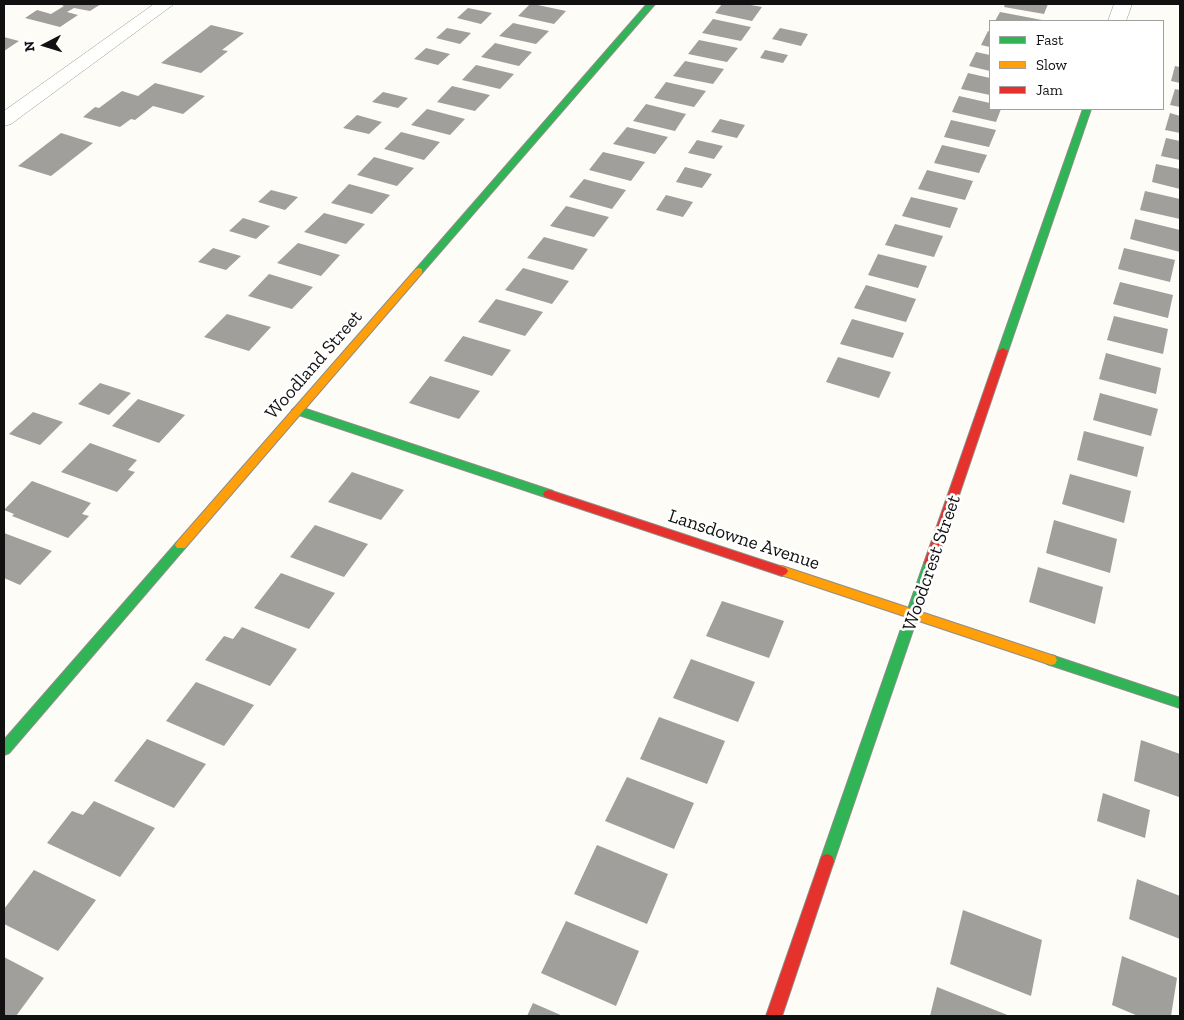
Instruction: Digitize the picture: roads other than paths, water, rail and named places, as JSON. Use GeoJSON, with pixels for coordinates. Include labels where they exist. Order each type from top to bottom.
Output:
{"type":"FeatureCollection","features":[{"type":"Feature","properties":{"kind":"street"},"geometry":{"type":"LineString","coordinates":[[4,120],[165,4]]}},
{"type":"Feature","properties":{"kind":"street","name":"Woodland Street"},"geometry":{"type":"LineString","coordinates":[[4,749],[651,4]]}},
{"type":"Feature","properties":{"kind":"street"},"geometry":{"type":"LineString","coordinates":[[1117,20],[1123,4]]}},
{"type":"Feature","properties":{"kind":"street","name":"Woodcrest Street"},"geometry":{"type":"LineString","coordinates":[[774,1016],[914,615],[1087,110]]}},
{"type":"Feature","properties":{"kind":"street","name":"Lansdowne Avenue"},"geometry":{"type":"LineString","coordinates":[[297,410],[1180,703]]}}]}
